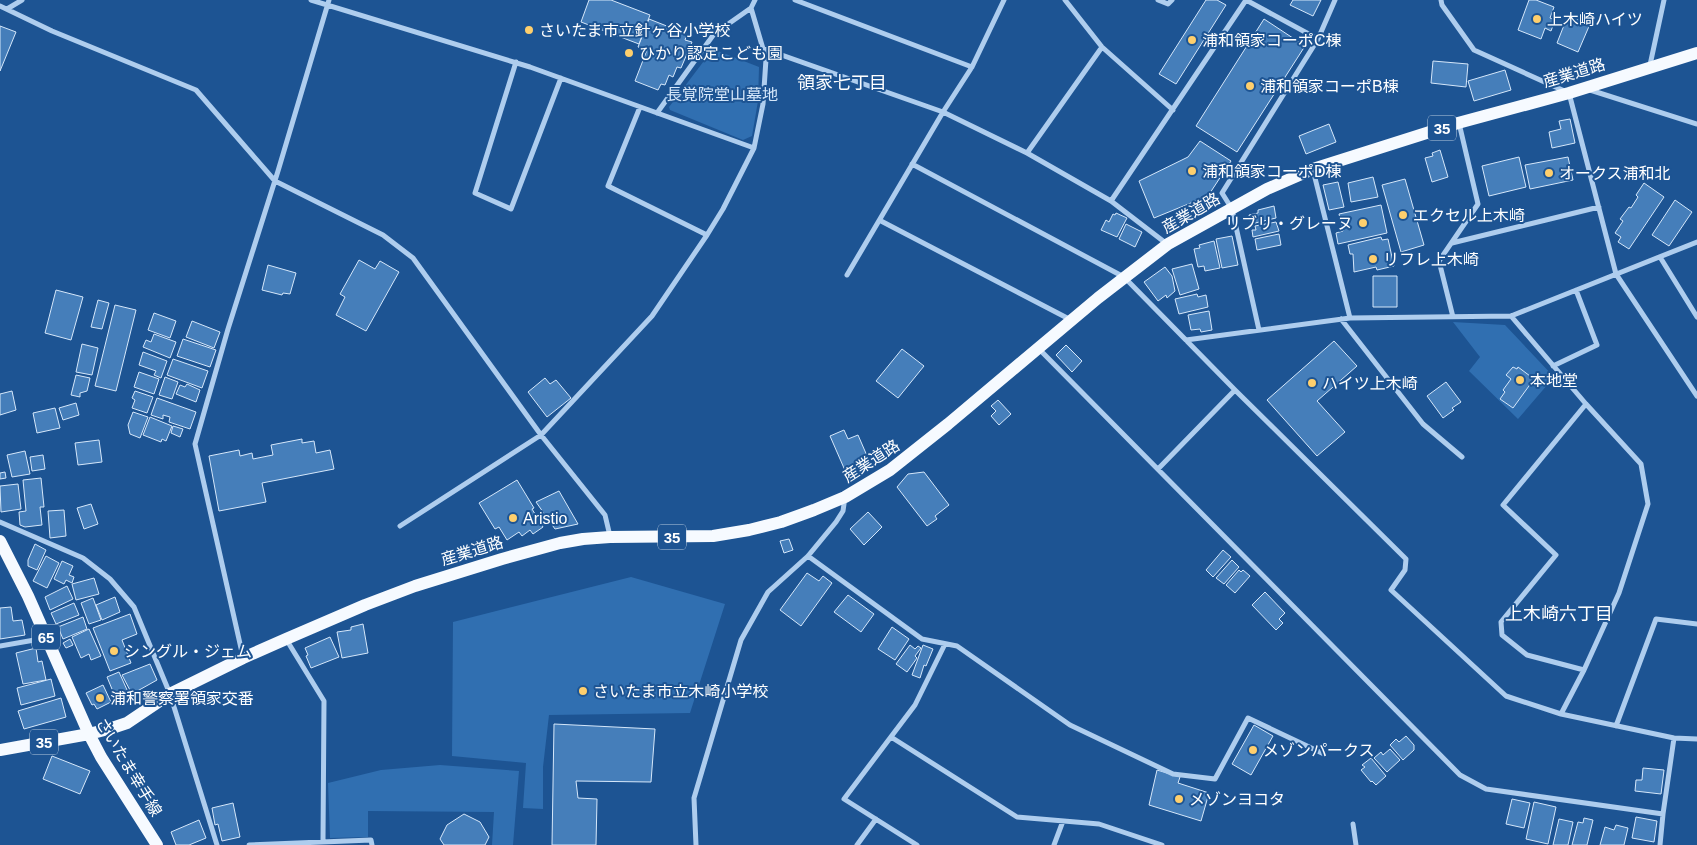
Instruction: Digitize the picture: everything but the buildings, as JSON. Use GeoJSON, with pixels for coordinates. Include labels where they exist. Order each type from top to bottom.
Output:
{"type":"FeatureCollection","features":[{"type":"Feature","properties":{"kind":"main road","name":"産業道路"},"geometry":{"type":"LineString","coordinates":[[0,750],[89,734],[127,722],[170,694],[243,658],[365,605],[424,583],[560,543],[610,537],[713,536],[781,522],[814,510],[845,497],[890,470],[917,450],[1071,320],[1168,244],[1267,189],[1313,169],[1458,123],[1569,93],[1697,53]]}},
{"type":"Feature","properties":{"kind":"main road","name":"さいたま幸手線"},"geometry":{"type":"LineString","coordinates":[[0,541],[28,596],[89,734],[101,757],[157,845]]}},
{"type":"Feature","properties":{"kind":"street"},"geometry":{"type":"LineString","coordinates":[[7,9],[22,0]]}},
{"type":"Feature","properties":{"kind":"street"},"geometry":{"type":"LineString","coordinates":[[311,0],[328,3],[516,62],[754,148]]}},
{"type":"Feature","properties":{"kind":"street"},"geometry":{"type":"LineString","coordinates":[[657,113],[714,34],[751,8],[755,0]]}},
{"type":"Feature","properties":{"kind":"street"},"geometry":{"type":"LineString","coordinates":[[795,0],[972,67]]}},
{"type":"Feature","properties":{"kind":"street"},"geometry":{"type":"LineString","coordinates":[[848,275],[943,112],[972,67],[1004,0]]}},
{"type":"Feature","properties":{"kind":"street"},"geometry":{"type":"LineString","coordinates":[[1065,0],[1102,46],[1173,110]]}},
{"type":"Feature","properties":{"kind":"street"},"geometry":{"type":"LineString","coordinates":[[1158,0],[1168,4],[1172,0]]}},
{"type":"Feature","properties":{"kind":"street"},"geometry":{"type":"LineString","coordinates":[[1111,201],[1246,0],[1318,39]]}},
{"type":"Feature","properties":{"kind":"street"},"geometry":{"type":"LineString","coordinates":[[1259,330],[1232,208],[1222,193],[1318,39],[1336,0]]}},
{"type":"Feature","properties":{"kind":"street"},"geometry":{"type":"LineString","coordinates":[[1441,0],[1442,5],[1474,50],[1569,93],[1616,274],[1697,396]]}},
{"type":"Feature","properties":{"kind":"street"},"geometry":{"type":"LineString","coordinates":[[1649,67],[1664,0]]}},
{"type":"Feature","properties":{"kind":"street"},"geometry":{"type":"LineString","coordinates":[[243,658],[195,444],[228,329],[275,181],[328,3]]}},
{"type":"Feature","properties":{"kind":"street"},"geometry":{"type":"LineString","coordinates":[[0,6],[52,31],[196,90],[275,181],[383,235],[413,258],[540,435],[604,515],[610,537]]}},
{"type":"Feature","properties":{"kind":"street"},"geometry":{"type":"LineString","coordinates":[[400,526],[540,435],[652,316],[723,210],[754,148],[763,104],[766,59],[751,8]]}},
{"type":"Feature","properties":{"kind":"street"},"geometry":{"type":"LineString","coordinates":[[1027,153],[1102,46]]}},
{"type":"Feature","properties":{"kind":"street"},"geometry":{"type":"LineString","coordinates":[[762,48],[943,112],[1027,153],[1111,201],[1168,244]]}},
{"type":"Feature","properties":{"kind":"street"},"geometry":{"type":"LineString","coordinates":[[516,62],[475,193],[511,209],[561,78]]}},
{"type":"Feature","properties":{"kind":"street"},"geometry":{"type":"LineString","coordinates":[[1585,88],[1697,124]]}},
{"type":"Feature","properties":{"kind":"street"},"geometry":{"type":"LineString","coordinates":[[640,107],[608,186],[707,234]]}},
{"type":"Feature","properties":{"kind":"street"},"geometry":{"type":"LineString","coordinates":[[1453,317],[1439,261],[1478,204],[1458,123]]}},
{"type":"Feature","properties":{"kind":"street"},"geometry":{"type":"LineString","coordinates":[[912,164],[1124,277],[1406,560],[1405,570],[1391,590],[1506,696],[1561,714],[1674,738],[1697,739]]}},
{"type":"Feature","properties":{"kind":"street"},"geometry":{"type":"LineString","coordinates":[[1313,169],[1350,318]]}},
{"type":"Feature","properties":{"kind":"street"},"geometry":{"type":"LineString","coordinates":[[1452,243],[1598,206]]}},
{"type":"Feature","properties":{"kind":"street"},"geometry":{"type":"LineString","coordinates":[[881,221],[1071,320]]}},
{"type":"Feature","properties":{"kind":"street"},"geometry":{"type":"LineString","coordinates":[[1186,340],[1350,318],[1511,316],[1697,242]]}},
{"type":"Feature","properties":{"kind":"street"},"geometry":{"type":"LineString","coordinates":[[1660,257],[1697,317]]}},
{"type":"Feature","properties":{"kind":"street"},"geometry":{"type":"LineString","coordinates":[[1553,366],[1597,346],[1576,290]]}},
{"type":"Feature","properties":{"kind":"street"},"geometry":{"type":"LineString","coordinates":[[1511,316],[1586,404],[1641,464],[1648,504],[1618,593],[1584,670],[1561,714]]}},
{"type":"Feature","properties":{"kind":"street"},"geometry":{"type":"LineString","coordinates":[[1341,319],[1423,424],[1462,457]]}},
{"type":"Feature","properties":{"kind":"street"},"geometry":{"type":"LineString","coordinates":[[1039,348],[1460,775],[1486,789],[1663,814]]}},
{"type":"Feature","properties":{"kind":"street"},"geometry":{"type":"LineString","coordinates":[[1158,469],[1235,390]]}},
{"type":"Feature","properties":{"kind":"street"},"geometry":{"type":"LineString","coordinates":[[1584,670],[1527,655],[1502,635],[1501,622],[1556,555],[1503,505],[1586,404]]}},
{"type":"Feature","properties":{"kind":"street"},"geometry":{"type":"LineString","coordinates":[[696,845],[694,798],[741,640],[768,592],[808,556],[843,511],[845,497]]}},
{"type":"Feature","properties":{"kind":"street"},"geometry":{"type":"LineString","coordinates":[[0,522],[83,558],[110,579],[134,607],[170,694],[217,845]]}},
{"type":"Feature","properties":{"kind":"street"},"geometry":{"type":"LineString","coordinates":[[808,556],[922,638],[957,646],[1070,725],[1173,774],[1214,779],[1248,718],[1324,754]]}},
{"type":"Feature","properties":{"kind":"street"},"geometry":{"type":"LineString","coordinates":[[1616,726],[1656,619],[1697,624]]}},
{"type":"Feature","properties":{"kind":"street"},"geometry":{"type":"LineString","coordinates":[[0,646],[46,638]]}},
{"type":"Feature","properties":{"kind":"street"},"geometry":{"type":"LineString","coordinates":[[286,639],[324,701],[323,841]]}},
{"type":"Feature","properties":{"kind":"street"},"geometry":{"type":"LineString","coordinates":[[917,845],[844,800],[915,705],[945,644]]}},
{"type":"Feature","properties":{"kind":"street"},"geometry":{"type":"LineString","coordinates":[[891,737],[1017,817],[1099,824],[1162,845]]}},
{"type":"Feature","properties":{"kind":"street"},"geometry":{"type":"LineString","coordinates":[[1660,845],[1674,738]]}},
{"type":"Feature","properties":{"kind":"street"},"geometry":{"type":"LineString","coordinates":[[857,845],[876,819]]}},
{"type":"Feature","properties":{"kind":"street"},"geometry":{"type":"LineString","coordinates":[[1054,845],[1063,821]]}},
{"type":"Feature","properties":{"kind":"street"},"geometry":{"type":"LineString","coordinates":[[1353,824],[1356,845]]}},
{"type":"Feature","properties":{"kind":"street"},"geometry":{"type":"LineString","coordinates":[[249,845],[371,840],[372,845]]}},
{"type":"Feature","properties":{"kind":"green space","name":"長覚院堂山墓地"},"geometry":{"type":"Polygon","coordinates":[[[713,49],[759,67],[758,101],[752,136],[743,140],[670,110],[669,107],[713,49]]]}},
{"type":"Feature","properties":{"kind":"green space"},"geometry":{"type":"Polygon","coordinates":[[[1453,322],[1505,325],[1554,377],[1518,419],[1469,371],[1480,357],[1453,322]]]}},
{"type":"Feature","properties":{"kind":"green space"},"geometry":{"type":"Polygon","coordinates":[[[631,577],[725,604],[690,713],[549,715],[543,767],[543,809],[523,808],[526,763],[452,756],[453,622],[631,577]]]}},
{"type":"Feature","properties":{"kind":"green space"},"geometry":{"type":"Polygon","coordinates":[[[440,765],[519,771],[513,845],[492,845],[494,812],[368,811],[368,837],[330,838],[328,783],[381,770],[440,765]]]}},
{"type":"Feature","properties":{"kind":"place","name":"上木崎ハイツ"},"geometry":{"type":"Point","coordinates":[1537,19]}},
{"type":"Feature","properties":{"kind":"place","name":"さいたま市立針ヶ谷小学校"},"geometry":{"type":"Point","coordinates":[529,30]}},
{"type":"Feature","properties":{"kind":"place","name":"浦和領家コーポC棟"},"geometry":{"type":"Point","coordinates":[1192,40]}},
{"type":"Feature","properties":{"kind":"place","name":"ひかり認定こども園"},"geometry":{"type":"Point","coordinates":[629,53]}},
{"type":"Feature","properties":{"kind":"place","name":"浦和領家コーポB棟"},"geometry":{"type":"Point","coordinates":[1250,86]}},
{"type":"Feature","properties":{"kind":"place","name":"浦和領家コーポD棟"},"geometry":{"type":"Point","coordinates":[1192,171]}},
{"type":"Feature","properties":{"kind":"place","name":"オークス浦和北"},"geometry":{"type":"Point","coordinates":[1549,173]}},
{"type":"Feature","properties":{"kind":"place","name":"エクセル上木崎"},"geometry":{"type":"Point","coordinates":[1403,215]}},
{"type":"Feature","properties":{"kind":"place","name":"リブリ・グレーヌ"},"geometry":{"type":"Point","coordinates":[1363,223]}},
{"type":"Feature","properties":{"kind":"place","name":"リフレ上木崎"},"geometry":{"type":"Point","coordinates":[1373,259]}},
{"type":"Feature","properties":{"kind":"place","name":"本地堂"},"geometry":{"type":"Point","coordinates":[1520,380]}},
{"type":"Feature","properties":{"kind":"place","name":"ハイツ上木崎"},"geometry":{"type":"Point","coordinates":[1312,383]}},
{"type":"Feature","properties":{"kind":"place","name":"Aristio"},"geometry":{"type":"Point","coordinates":[513,518]}},
{"type":"Feature","properties":{"kind":"place","name":"シングル・ジェム"},"geometry":{"type":"Point","coordinates":[114,651]}},
{"type":"Feature","properties":{"kind":"place","name":"さいたま市立木崎小学校"},"geometry":{"type":"Point","coordinates":[583,691]}},
{"type":"Feature","properties":{"kind":"place","name":"浦和警察署領家交番"},"geometry":{"type":"Point","coordinates":[100,698]}},
{"type":"Feature","properties":{"kind":"place","name":"メゾンパークス"},"geometry":{"type":"Point","coordinates":[1253,750]}},
{"type":"Feature","properties":{"kind":"place","name":"メゾンヨコタ"},"geometry":{"type":"Point","coordinates":[1179,799]}},
{"type":"Feature","properties":{"kind":"district","name":"領家七丁目"},"geometry":{"type":"Point","coordinates":[842,83]}},
{"type":"Feature","properties":{"kind":"district","name":"上木崎六丁目"},"geometry":{"type":"Point","coordinates":[1559,614]}}]}
